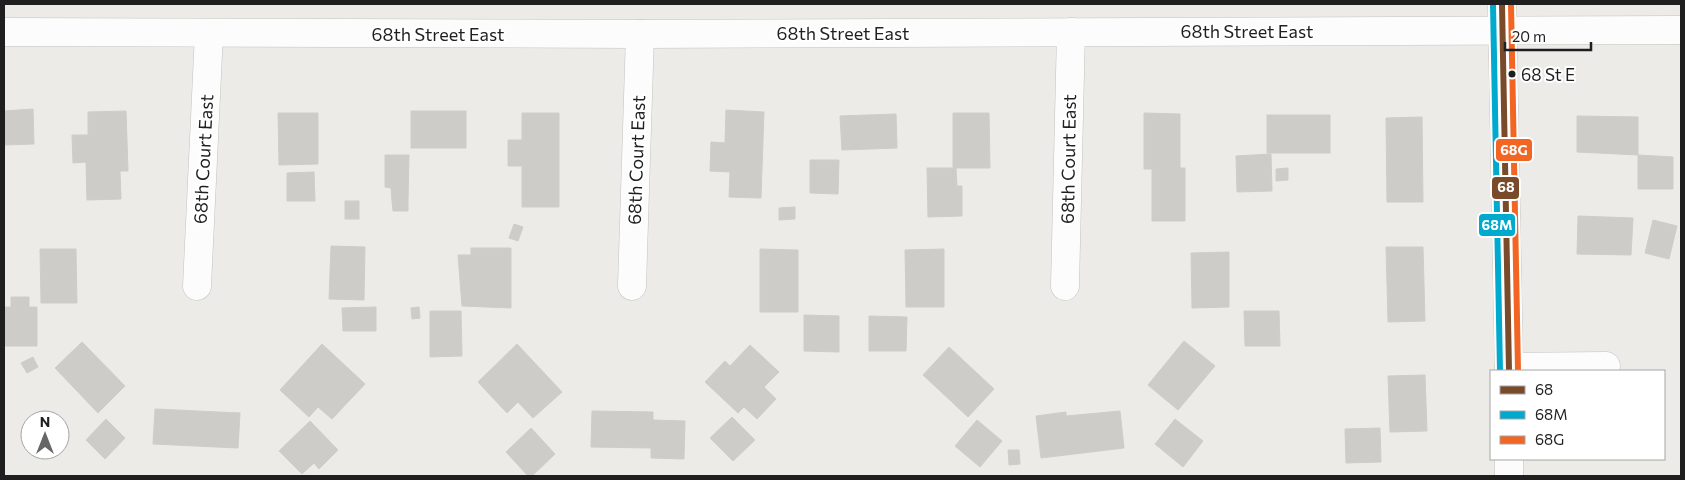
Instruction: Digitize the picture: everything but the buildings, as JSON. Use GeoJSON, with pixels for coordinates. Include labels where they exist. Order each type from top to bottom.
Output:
{"type":"FeatureCollection","features":[{"type":"Feature","properties":{"kind":"street","name":"68th Street East"},"geometry":{"type":"LineString","coordinates":[[4,32],[640,34],[1072,32],[1502,17],[1681,30]]}},
{"type":"Feature","properties":{"kind":"street"},"geometry":{"type":"LineString","coordinates":[[1502,17],[1509,369],[1606,366]]}},
{"type":"Feature","properties":{"kind":"street","name":"68th Court East"},"geometry":{"type":"LineString","coordinates":[[197,286],[209,32]]}},
{"type":"Feature","properties":{"kind":"street","name":"68th Court East"},"geometry":{"type":"LineString","coordinates":[[1065,286],[1072,32]]}},
{"type":"Feature","properties":{"kind":"street","name":"68th Court East"},"geometry":{"type":"LineString","coordinates":[[632,286],[640,34]]}},
{"type":"Feature","properties":{"kind":"street"},"geometry":{"type":"LineString","coordinates":[[1509,460],[1509,476]]}},
{"type":"Feature","properties":{"kind":"transit line","name":"68M"},"geometry":{"type":"LineString","coordinates":[[1493,4],[1500,370]]}},
{"type":"Feature","properties":{"kind":"transit line","name":"68"},"geometry":{"type":"LineString","coordinates":[[1502,4],[1509,370]]}},
{"type":"Feature","properties":{"kind":"transit line","name":"68G"},"geometry":{"type":"LineString","coordinates":[[1511,4],[1518,370]]}},
{"type":"Feature","properties":{"kind":"place","name":"68 St E"},"geometry":{"type":"Point","coordinates":[1512,74]}}]}
